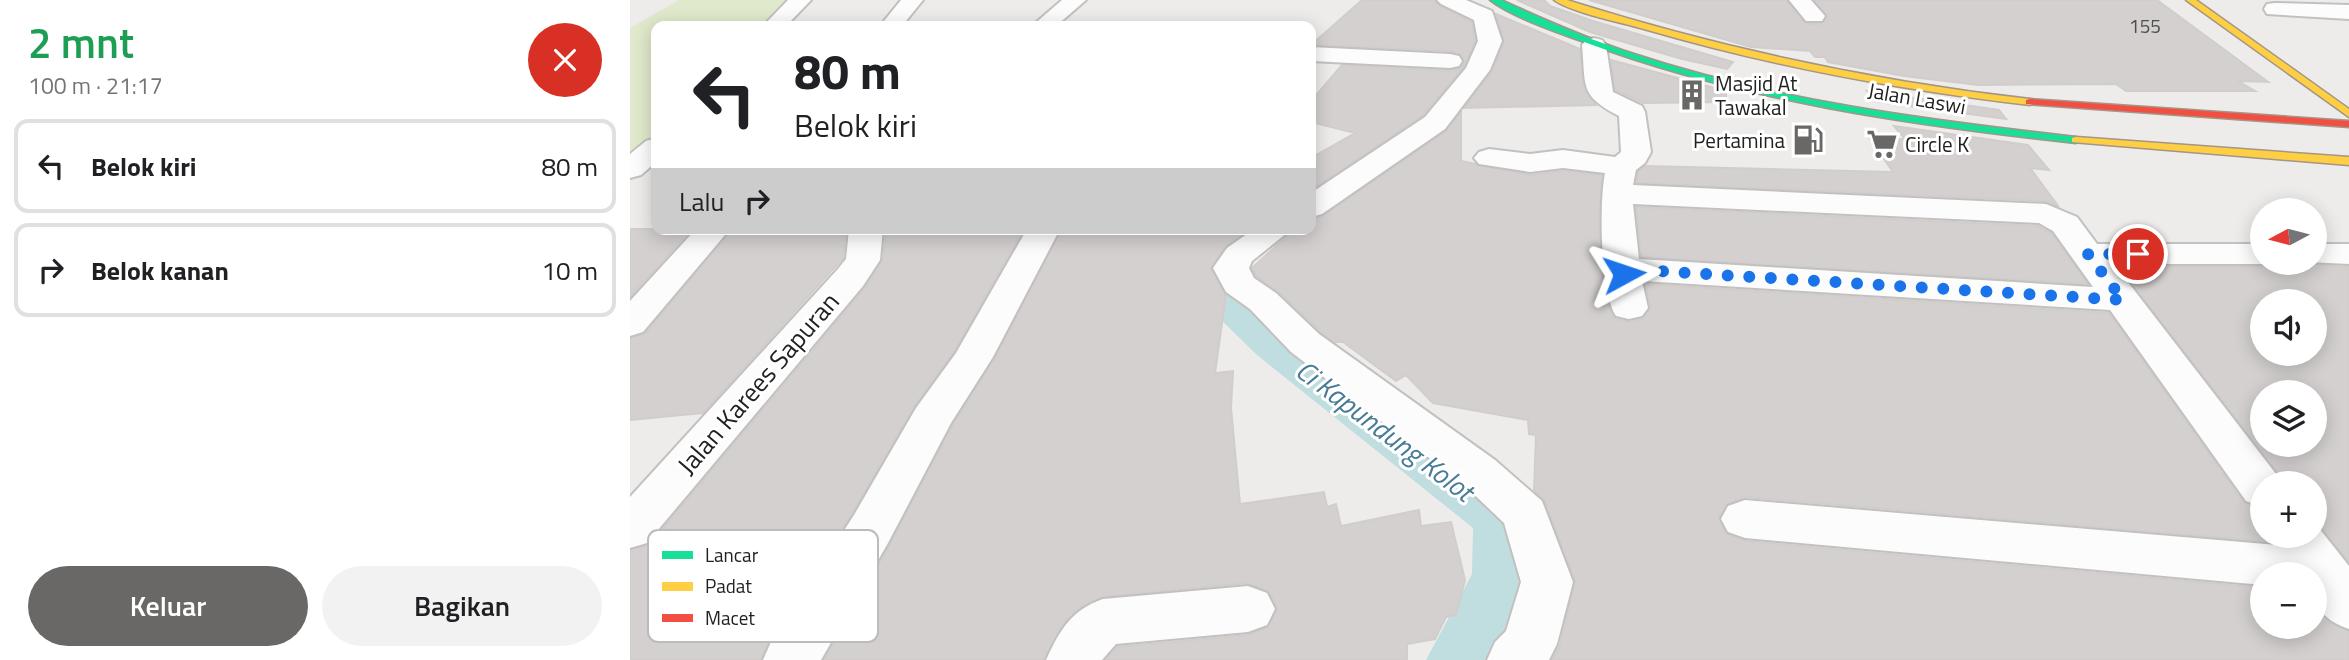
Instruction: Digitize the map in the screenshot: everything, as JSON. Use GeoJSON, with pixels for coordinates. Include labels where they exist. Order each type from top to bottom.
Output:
{"type":"FeatureCollection","features":[{"type":"Feature","properties":{"kind":"main road","name":"Jalan Laswi"},"geometry":{"type":"LineString","coordinates":[[1494,0],[1550,29],[1754,88],[1914,120],[2093,141],[2349,161]]}},
{"type":"Feature","properties":{"kind":"main road"},"geometry":{"type":"LineString","coordinates":[[1510,0],[1593,41],[1850,93],[1943,109],[2074,124],[2243,136]]}},
{"type":"Feature","properties":{"kind":"main road"},"geometry":{"type":"LineString","coordinates":[[1539,0],[1593,41]]}},
{"type":"Feature","properties":{"kind":"main road","name":"Jalan Laswi"},"geometry":{"type":"LineString","coordinates":[[1558,0],[1701,44],[1916,88],[2026,101],[2254,120],[2349,124]]}},
{"type":"Feature","properties":{"kind":"main road"},"geometry":{"type":"LineString","coordinates":[[2190,0],[2349,114]]}},
{"type":"Feature","properties":{"kind":"main road"},"geometry":{"type":"LineString","coordinates":[[2254,120],[2294,112],[2304,103],[2307,93],[2305,82]]}},
{"type":"Feature","properties":{"kind":"main road"},"geometry":{"type":"LineString","coordinates":[[2303,158],[2349,171]]}},
{"type":"Feature","properties":{"kind":"street"},"geometry":{"type":"LineString","coordinates":[[779,21],[800,0]]}},
{"type":"Feature","properties":{"kind":"street"},"geometry":{"type":"LineString","coordinates":[[895,21],[912,0]]}},
{"type":"Feature","properties":{"kind":"street"},"geometry":{"type":"LineString","coordinates":[[1049,21],[1075,0]]}},
{"type":"Feature","properties":{"kind":"street"},"geometry":{"type":"LineString","coordinates":[[1316,203],[1435,123],[1478,70],[1490,41],[1484,16],[1448,0]]}},
{"type":"Feature","properties":{"kind":"street"},"geometry":{"type":"LineString","coordinates":[[2324,0],[2347,12]]}},
{"type":"Feature","properties":{"kind":"street"},"geometry":{"type":"LineString","coordinates":[[2274,9],[2347,12]]}},
{"type":"Feature","properties":{"kind":"street"},"geometry":{"type":"LineString","coordinates":[[1593,41],[1600,93],[1604,98],[1632,113],[1636,152],[1621,181],[1624,286],[1629,308]]}},
{"type":"Feature","properties":{"kind":"street"},"geometry":{"type":"LineString","coordinates":[[1316,54],[1450,61]]}},
{"type":"Feature","properties":{"kind":"street"},"geometry":{"type":"LineString","coordinates":[[630,169],[651,150]]}},
{"type":"Feature","properties":{"kind":"street"},"geometry":{"type":"LineString","coordinates":[[1489,158],[1530,163],[1563,159],[1621,181],[2046,214],[2065,224],[2250,471]]}},
{"type":"Feature","properties":{"kind":"street"},"geometry":{"type":"LineString","coordinates":[[630,324],[709,235]]}},
{"type":"Feature","properties":{"kind":"street","name":"Jalan Karees Sapuran"},"geometry":{"type":"LineString","coordinates":[[630,528],[849,278],[863,260],[865,235]]}},
{"type":"Feature","properties":{"kind":"street"},"geometry":{"type":"LineString","coordinates":[[870,530],[931,418],[985,337],[1041,235]]}},
{"type":"Feature","properties":{"kind":"street"},"geometry":{"type":"LineString","coordinates":[[1267,235],[1239,255],[1231,268],[1239,284],[1263,301],[1305,343],[1479,472],[1525,514],[1546,582],[1529,644],[1515,660]]}},
{"type":"Feature","properties":{"kind":"street"},"geometry":{"type":"LineString","coordinates":[[2088,254],[2250,254]]}},
{"type":"Feature","properties":{"kind":"street"},"geometry":{"type":"LineString","coordinates":[[2328,254],[2349,254]]}},
{"type":"Feature","properties":{"kind":"street"},"geometry":{"type":"LineString","coordinates":[[1623,256],[2123,300]]}},
{"type":"Feature","properties":{"kind":"street"},"geometry":{"type":"LineString","coordinates":[[1745,519],[2250,564]]}},
{"type":"Feature","properties":{"kind":"street"},"geometry":{"type":"LineString","coordinates":[[1074,660],[1085,638],[1103,622],[1248,609]]}},
{"type":"Feature","properties":{"kind":"street"},"geometry":{"type":"LineString","coordinates":[[790,660],[801,642]]}},
{"type":"Feature","properties":{"kind":"green space"},"geometry":{"type":"Polygon","coordinates":[[[679,0],[793,0],[784,21],[651,21],[651,136],[630,154],[630,28],[679,0]]]}},
{"type":"Feature","properties":{"kind":"building"},"geometry":{"type":"Polygon","coordinates":[[[1362,0],[1434,0],[1440,6],[1472,22],[1475,41],[1464,67],[1423,115],[1316,187],[1316,155],[1355,133],[1316,123],[1316,95],[1342,65],[1450,71],[1460,69],[1464,62],[1461,55],[1450,51],[1316,45],[1316,41],[1362,0]]]}},
{"type":"Feature","properties":{"kind":"building"},"geometry":{"type":"Polygon","coordinates":[[[1517,0],[1544,0],[1550,6],[1593,21],[1733,62],[1727,69],[1682,59],[1590,32],[1517,0]]]}},
{"type":"Feature","properties":{"kind":"building"},"geometry":{"type":"Polygon","coordinates":[[[1589,0],[1786,0],[1806,24],[1822,24],[1827,17],[1814,0],[2157,0],[2268,82],[2238,81],[2255,91],[2126,91],[2116,84],[1978,85],[1904,76],[1828,62],[1825,57],[1815,57],[1810,51],[1751,47],[1589,0]]]}},
{"type":"Feature","properties":{"kind":"building"},"geometry":{"type":"Polygon","coordinates":[[[1496,14],[1580,49],[1584,89],[1596,105],[1464,108],[1492,72],[1504,42],[1496,14]]]}},
{"type":"Feature","properties":{"kind":"building"},"geometry":{"type":"Polygon","coordinates":[[[1611,60],[1726,91],[1726,102],[1643,103],[1615,90],[1611,60]]]}},
{"type":"Feature","properties":{"kind":"building"},"geometry":{"type":"Polygon","coordinates":[[[1867,91],[1999,110],[2006,119],[1875,101],[1867,91]]]}},
{"type":"Feature","properties":{"kind":"building"},"geometry":{"type":"Polygon","coordinates":[[[1461,112],[1461,161],[1530,175],[1563,171],[1602,175],[1599,225],[1601,269],[1608,305],[1615,319],[1630,322],[1644,318],[1651,307],[1645,284],[2109,313],[2244,503],[2250,505],[2250,540],[1745,497],[1727,504],[1719,518],[1727,534],[1745,541],[2250,587],[2250,639],[2327,639],[2327,619],[2349,631],[2349,660],[1552,660],[1560,645],[1575,581],[1544,500],[1534,490],[1536,435],[1529,434],[1528,420],[1433,403],[1406,375],[1396,381],[1343,342],[1334,342],[1278,291],[1256,276],[1252,268],[1288,235],[1316,235],[1316,218],[1323,216],[1446,131],[1461,112]]]}},
{"type":"Feature","properties":{"kind":"building"},"geometry":{"type":"Polygon","coordinates":[[[1894,126],[2028,145],[2049,170],[2030,168],[2059,207],[2046,201],[1636,183],[1638,171],[1645,166],[1893,172],[1870,139],[1905,139],[1894,126]]]}},
{"type":"Feature","properties":{"kind":"building"},"geometry":{"type":"Polygon","coordinates":[[[1636,207],[2038,226],[2051,233],[2088,284],[1641,257],[1636,207]]]}},
{"type":"Feature","properties":{"kind":"building"},"geometry":{"type":"Polygon","coordinates":[[[630,229],[651,229],[651,235],[687,235],[630,297],[630,229]]]}},
{"type":"Feature","properties":{"kind":"building"},"geometry":{"type":"Polygon","coordinates":[[[727,235],[845,235],[843,258],[703,413],[630,420],[630,338],[645,334],[727,235]]]}},
{"type":"Feature","properties":{"kind":"building"},"geometry":{"type":"Polygon","coordinates":[[[885,235],[1021,235],[954,352],[914,407],[842,530],[662,530],[865,288],[883,260],[885,235]]]}},
{"type":"Feature","properties":{"kind":"building"},"geometry":{"type":"Polygon","coordinates":[[[1059,235],[1241,235],[1225,246],[1211,269],[1226,295],[1215,373],[1233,371],[1231,408],[1240,504],[1324,492],[1327,507],[1336,504],[1341,526],[1419,510],[1421,526],[1451,522],[1465,580],[1456,615],[1446,617],[1435,639],[1407,644],[1407,660],[1105,660],[1117,647],[1248,635],[1268,627],[1277,608],[1268,591],[1248,583],[1102,597],[1081,607],[1066,621],[1044,660],[824,660],[834,642],[878,642],[878,565],[953,424],[995,358],[1059,235]]]}},
{"type":"Feature","properties":{"kind":"building"},"geometry":{"type":"Polygon","coordinates":[[[2328,266],[2349,267],[2349,562],[2327,535],[2327,471],[2277,471],[2266,457],[2327,457],[2327,380],[2250,380],[2250,436],[2119,267],[2250,267],[2250,275],[2328,275],[2328,266]]]}},
{"type":"Feature","properties":{"kind":"building"},"geometry":{"type":"Polygon","coordinates":[[[648,545],[648,642],[769,642],[761,660],[630,660],[630,550],[648,545]]]}},
{"type":"Feature","properties":{"kind":"waterway","name":"Ci Kapundung Kolot"},"geometry":{"type":"LineString","coordinates":[[1316,180],[1346,160],[1392,123],[1452,65],[1469,43],[1472,27],[1464,12],[1408,0]]}},
{"type":"Feature","properties":{"kind":"waterway","name":"Ci Kapundung Kolot"},"geometry":{"type":"LineString","coordinates":[[1219,248],[1205,268],[1218,288],[1253,326],[1316,380],[1502,519],[1502,576],[1459,660]]}},
{"type":"Feature","properties":{"kind":"traffic: fast"},"geometry":{"type":"LineString","coordinates":[[1494,0],[1561,30],[1631,56],[1778,96],[1929,122],[2076,140]]}},
{"type":"Feature","properties":{"kind":"traffic: slow"},"geometry":{"type":"LineString","coordinates":[[1558,0],[1674,35],[1791,64],[1910,86],[2030,102]]}},
{"type":"Feature","properties":{"kind":"traffic: slow"},"geometry":{"type":"LineString","coordinates":[[2190,0],[2349,114]]}},
{"type":"Feature","properties":{"kind":"traffic: slow"},"geometry":{"type":"LineString","coordinates":[[2076,140],[2349,161]]}},
{"type":"Feature","properties":{"kind":"traffic: jam"},"geometry":{"type":"LineString","coordinates":[[2030,102],[2349,124]]}},
{"type":"Feature","properties":{"kind":"place","name":"Masjid At Tawakal"},"geometry":{"type":"Point","coordinates":[1692,95]}},
{"type":"Feature","properties":{"kind":"place","name":"Pertamina"},"geometry":{"type":"Point","coordinates":[1808,140]}},
{"type":"Feature","properties":{"kind":"place","name":"Circle K"},"geometry":{"type":"Point","coordinates":[1882,144]}},
{"type":"Feature","properties":{"kind":"route"},"geometry":{"type":"LineString","coordinates":[[1624,274],[1625,269],[2123,300],[2088,254],[2138,254]]}}]}
